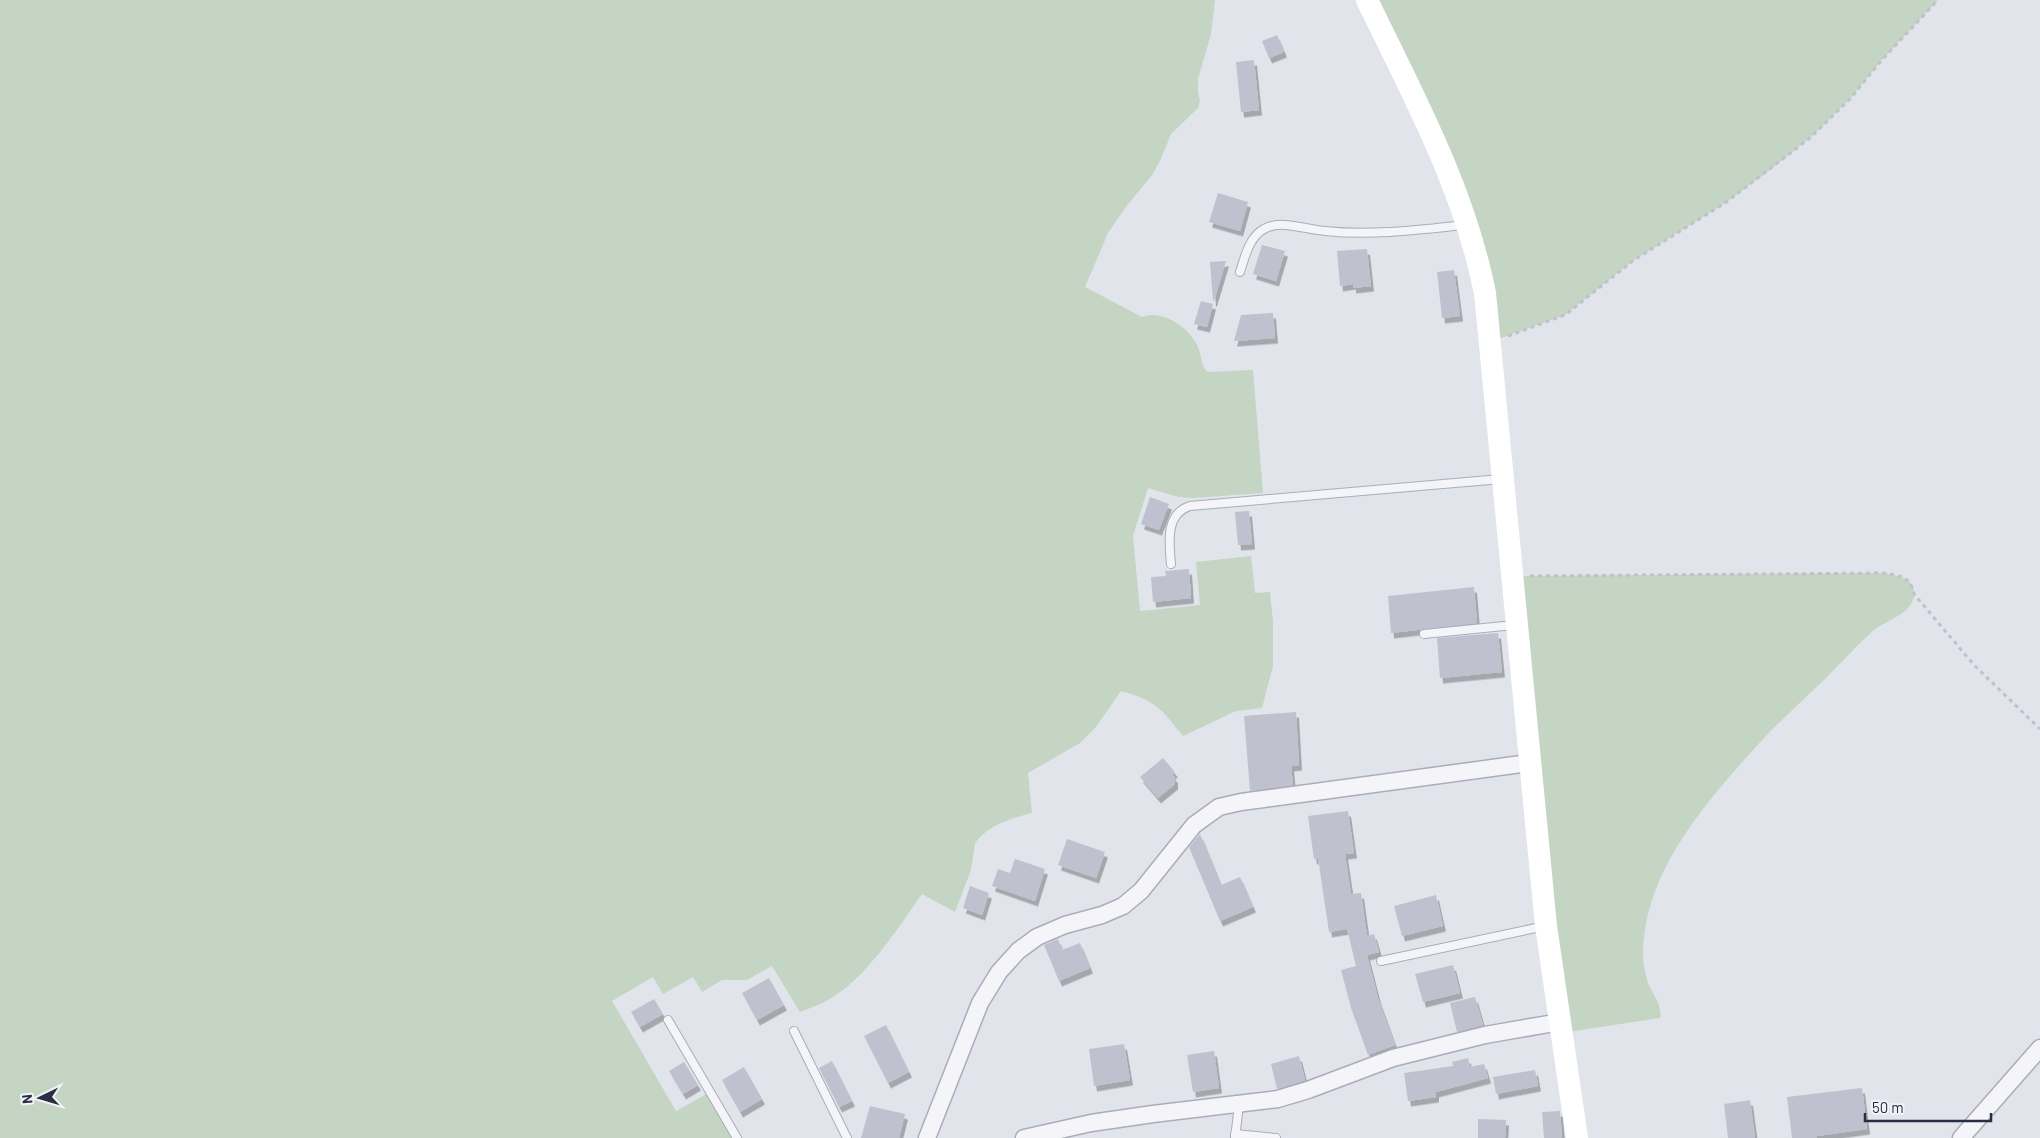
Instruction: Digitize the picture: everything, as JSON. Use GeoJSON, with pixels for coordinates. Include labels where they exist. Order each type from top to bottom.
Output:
{"type":"FeatureCollection","features":[{"type":"Feature","properties":{"kind":"street"},"geometry":{"type":"LineString","coordinates":[[1367,0],[1436,142],[1468,225],[1485,293],[1546,926],[1577,1138]]}},
{"type":"Feature","properties":{"kind":"street"},"geometry":{"type":"LineString","coordinates":[[927,1138],[980,1003],[999,972],[1018,951],[1037,937],[1065,925],[1102,915],[1122,906],[1141,891],[1194,825],[1219,807],[1240,802],[1529,764]]}},
{"type":"Feature","properties":{"kind":"street"},"geometry":{"type":"LineString","coordinates":[[1024,1138],[1091,1123],[1278,1099],[1308,1090],[1393,1058],[1485,1035],[1560,1022]]}},
{"type":"Feature","properties":{"kind":"street"},"geometry":{"type":"LineString","coordinates":[[1961,1138],[2040,1048]]}},
{"type":"Feature","properties":{"kind":"lane"},"geometry":{"type":"LineString","coordinates":[[1240,272],[1250,245],[1256,236],[1264,228],[1272,226],[1345,233],[1406,231],[1468,225]]}},
{"type":"Feature","properties":{"kind":"lane"},"geometry":{"type":"LineString","coordinates":[[1171,564],[1169,540],[1174,519],[1177,512],[1190,506],[1503,479]]}},
{"type":"Feature","properties":{"kind":"lane"},"geometry":{"type":"LineString","coordinates":[[1424,634],[1516,625]]}},
{"type":"Feature","properties":{"kind":"lane"},"geometry":{"type":"LineString","coordinates":[[1381,962],[1546,926]]}},
{"type":"Feature","properties":{"kind":"lane"},"geometry":{"type":"LineString","coordinates":[[668,1020],[738,1138]]}},
{"type":"Feature","properties":{"kind":"lane"},"geometry":{"type":"LineString","coordinates":[[794,1031],[847,1138]]}},
{"type":"Feature","properties":{"kind":"lane"},"geometry":{"type":"LineString","coordinates":[[1238,1105],[1235,1136],[1276,1138]]}},
{"type":"Feature","properties":{"kind":"path"},"geometry":{"type":"LineString","coordinates":[[1490,342],[1564,315],[1634,260],[1725,203],[1766,173],[1810,138],[1850,99],[1880,62],[1938,0]]}},
{"type":"Feature","properties":{"kind":"path"},"geometry":{"type":"LineString","coordinates":[[1512,576],[1882,573],[1900,575],[1912,584],[1914,594],[1974,665],[2040,729]]}},
{"type":"Feature","properties":{"kind":"green space"},"geometry":{"type":"Polygon","coordinates":[[[0,0],[1215,0],[1211,34],[1198,79],[1200,101],[1198,108],[1171,134],[1152,175],[1125,208],[1108,233],[1085,287],[1142,317],[1157,315],[1180,325],[1196,343],[1207,372],[1253,370],[1263,493],[1193,498],[1178,497],[1148,488],[1133,536],[1140,611],[1200,605],[1196,562],[1251,556],[1255,593],[1270,592],[1273,621],[1273,666],[1262,708],[1236,711],[1183,736],[1157,707],[1143,698],[1121,691],[1096,727],[1080,743],[1028,773],[1032,813],[993,827],[975,843],[971,870],[955,912],[922,894],[881,951],[857,978],[844,989],[820,1004],[800,1012],[772,966],[747,980],[722,980],[702,992],[693,977],[663,994],[653,977],[612,1001],[676,1111],[710,1092],[737,1138],[0,1138],[0,0]]]}},
{"type":"Feature","properties":{"kind":"green space"},"geometry":{"type":"Polygon","coordinates":[[[1367,0],[1938,0],[1880,62],[1850,99],[1810,138],[1766,173],[1725,203],[1634,260],[1565,315],[1490,342],[1485,293],[1367,0]]]}},
{"type":"Feature","properties":{"kind":"green space"},"geometry":{"type":"Polygon","coordinates":[[[1882,573],[1906,579],[1910,583],[1914,593],[1910,605],[1901,614],[1874,630],[1763,739],[1702,811],[1668,864],[1655,892],[1647,922],[1643,953],[1647,979],[1659,1004],[1660,1018],[1561,1033],[1512,576],[1882,573]]]}},
{"type":"Feature","properties":{"kind":"building"},"geometry":{"type":"Polygon","coordinates":[[[1277,35],[1284,52],[1269,58],[1262,41],[1277,35]]]}},
{"type":"Feature","properties":{"kind":"building"},"geometry":{"type":"Polygon","coordinates":[[[1254,60],[1259,110],[1241,112],[1236,62],[1254,60]]]}},
{"type":"Feature","properties":{"kind":"building"},"geometry":{"type":"Polygon","coordinates":[[[1218,193],[1248,202],[1240,231],[1209,222],[1218,193]]]}},
{"type":"Feature","properties":{"kind":"building"},"geometry":{"type":"Polygon","coordinates":[[[1262,245],[1285,251],[1276,281],[1253,274],[1262,245]]]}},
{"type":"Feature","properties":{"kind":"building"},"geometry":{"type":"Polygon","coordinates":[[[1367,249],[1371,286],[1353,288],[1353,284],[1340,286],[1337,251],[1367,249]]]}},
{"type":"Feature","properties":{"kind":"building"},"geometry":{"type":"Polygon","coordinates":[[[1226,261],[1214,301],[1213,301],[1210,262],[1226,261]]]}},
{"type":"Feature","properties":{"kind":"building"},"geometry":{"type":"Polygon","coordinates":[[[1454,270],[1460,316],[1442,318],[1437,272],[1454,270]]]}},
{"type":"Feature","properties":{"kind":"building"},"geometry":{"type":"Polygon","coordinates":[[[1201,301],[1213,304],[1207,327],[1194,324],[1201,301]]]}},
{"type":"Feature","properties":{"kind":"building"},"geometry":{"type":"Polygon","coordinates":[[[1273,313],[1275,338],[1234,341],[1241,315],[1273,313]]]}},
{"type":"Feature","properties":{"kind":"building"},"geometry":{"type":"Polygon","coordinates":[[[1150,497],[1169,504],[1159,530],[1141,524],[1150,497]]]}},
{"type":"Feature","properties":{"kind":"building"},"geometry":{"type":"Polygon","coordinates":[[[1249,511],[1252,544],[1238,545],[1235,512],[1249,511]]]}},
{"type":"Feature","properties":{"kind":"building"},"geometry":{"type":"Polygon","coordinates":[[[1189,569],[1191,598],[1153,602],[1151,577],[1166,576],[1165,571],[1189,569]]]}},
{"type":"Feature","properties":{"kind":"building"},"geometry":{"type":"Polygon","coordinates":[[[1474,587],[1477,623],[1391,633],[1388,596],[1474,587]]]}},
{"type":"Feature","properties":{"kind":"building"},"geometry":{"type":"Polygon","coordinates":[[[1498,633],[1502,672],[1440,678],[1437,638],[1498,633]]]}},
{"type":"Feature","properties":{"kind":"building"},"geometry":{"type":"Polygon","coordinates":[[[1296,712],[1299,765],[1291,766],[1293,785],[1250,791],[1244,716],[1296,712]]]}},
{"type":"Feature","properties":{"kind":"building"},"geometry":{"type":"Polygon","coordinates":[[[1163,758],[1175,772],[1172,774],[1175,778],[1175,784],[1158,798],[1140,777],[1163,758]]]}},
{"type":"Feature","properties":{"kind":"building"},"geometry":{"type":"Polygon","coordinates":[[[1348,811],[1354,853],[1345,854],[1351,894],[1361,893],[1367,936],[1374,934],[1379,952],[1367,955],[1378,998],[1395,1045],[1368,1055],[1351,1008],[1341,970],[1356,966],[1347,929],[1329,932],[1318,858],[1314,859],[1308,816],[1348,811]]]}},
{"type":"Feature","properties":{"kind":"building"},"geometry":{"type":"Polygon","coordinates":[[[1200,834],[1221,885],[1240,877],[1253,907],[1220,921],[1189,847],[1200,834]]]}},
{"type":"Feature","properties":{"kind":"building"},"geometry":{"type":"Polygon","coordinates":[[[1067,839],[1105,852],[1096,878],[1058,865],[1067,839]]]}},
{"type":"Feature","properties":{"kind":"building"},"geometry":{"type":"Polygon","coordinates":[[[1015,859],[1045,869],[1035,901],[992,886],[998,869],[1010,873],[1015,859]]]}},
{"type":"Feature","properties":{"kind":"building"},"geometry":{"type":"Polygon","coordinates":[[[970,886],[989,893],[982,915],[963,908],[970,886]]]}},
{"type":"Feature","properties":{"kind":"building"},"geometry":{"type":"Polygon","coordinates":[[[1436,895],[1443,926],[1402,936],[1394,906],[1436,895]]]}},
{"type":"Feature","properties":{"kind":"building"},"geometry":{"type":"Polygon","coordinates":[[[1058,939],[1062,950],[1080,943],[1090,968],[1059,981],[1044,945],[1058,939]]]}},
{"type":"Feature","properties":{"kind":"building"},"geometry":{"type":"Polygon","coordinates":[[[1453,965],[1460,993],[1423,1002],[1415,974],[1453,965]]]}},
{"type":"Feature","properties":{"kind":"building"},"geometry":{"type":"Polygon","coordinates":[[[769,978],[784,1005],[757,1020],[742,993],[769,978]]]}},
{"type":"Feature","properties":{"kind":"building"},"geometry":{"type":"Polygon","coordinates":[[[1475,997],[1483,1025],[1457,1032],[1450,1003],[1475,997]]]}},
{"type":"Feature","properties":{"kind":"building"},"geometry":{"type":"Polygon","coordinates":[[[654,999],[663,1014],[640,1027],[631,1012],[654,999]]]}},
{"type":"Feature","properties":{"kind":"building"},"geometry":{"type":"Polygon","coordinates":[[[886,1025],[909,1072],[888,1083],[864,1036],[886,1025]]]}},
{"type":"Feature","properties":{"kind":"building"},"geometry":{"type":"Polygon","coordinates":[[[1124,1044],[1130,1080],[1094,1086],[1089,1049],[1124,1044]]]}},
{"type":"Feature","properties":{"kind":"building"},"geometry":{"type":"Polygon","coordinates":[[[1214,1051],[1219,1088],[1193,1092],[1187,1055],[1214,1051]]]}},
{"type":"Feature","properties":{"kind":"building"},"geometry":{"type":"Polygon","coordinates":[[[1299,1056],[1305,1080],[1277,1089],[1271,1064],[1299,1056]]]}},
{"type":"Feature","properties":{"kind":"building"},"geometry":{"type":"Polygon","coordinates":[[[1468,1058],[1470,1067],[1484,1064],[1488,1078],[1436,1092],[1436,1097],[1408,1101],[1404,1073],[1453,1066],[1452,1062],[1468,1058]]]}},
{"type":"Feature","properties":{"kind":"building"},"geometry":{"type":"Polygon","coordinates":[[[832,1061],[852,1101],[839,1107],[819,1068],[832,1061]]]}},
{"type":"Feature","properties":{"kind":"building"},"geometry":{"type":"Polygon","coordinates":[[[684,1062],[698,1085],[683,1094],[669,1071],[684,1062]]]}},
{"type":"Feature","properties":{"kind":"building"},"geometry":{"type":"Polygon","coordinates":[[[744,1067],[762,1099],[740,1112],[722,1080],[744,1067]]]}},
{"type":"Feature","properties":{"kind":"building"},"geometry":{"type":"Polygon","coordinates":[[[1535,1070],[1538,1086],[1496,1094],[1493,1077],[1535,1070]]]}},
{"type":"Feature","properties":{"kind":"building"},"geometry":{"type":"Polygon","coordinates":[[[1862,1088],[1867,1129],[1817,1136],[1817,1138],[1792,1138],[1787,1097],[1862,1088]]]}},
{"type":"Feature","properties":{"kind":"building"},"geometry":{"type":"Polygon","coordinates":[[[1750,1100],[1755,1138],[1728,1138],[1724,1104],[1750,1100]]]}},
{"type":"Feature","properties":{"kind":"building"},"geometry":{"type":"Polygon","coordinates":[[[870,1106],[905,1114],[899,1138],[861,1138],[870,1106]]]}},
{"type":"Feature","properties":{"kind":"building"},"geometry":{"type":"Polygon","coordinates":[[[1560,1111],[1562,1138],[1544,1138],[1542,1112],[1560,1111]]]}},
{"type":"Feature","properties":{"kind":"building"},"geometry":{"type":"Polygon","coordinates":[[[1478,1119],[1506,1120],[1505,1138],[1478,1138],[1478,1119]]]}}]}
